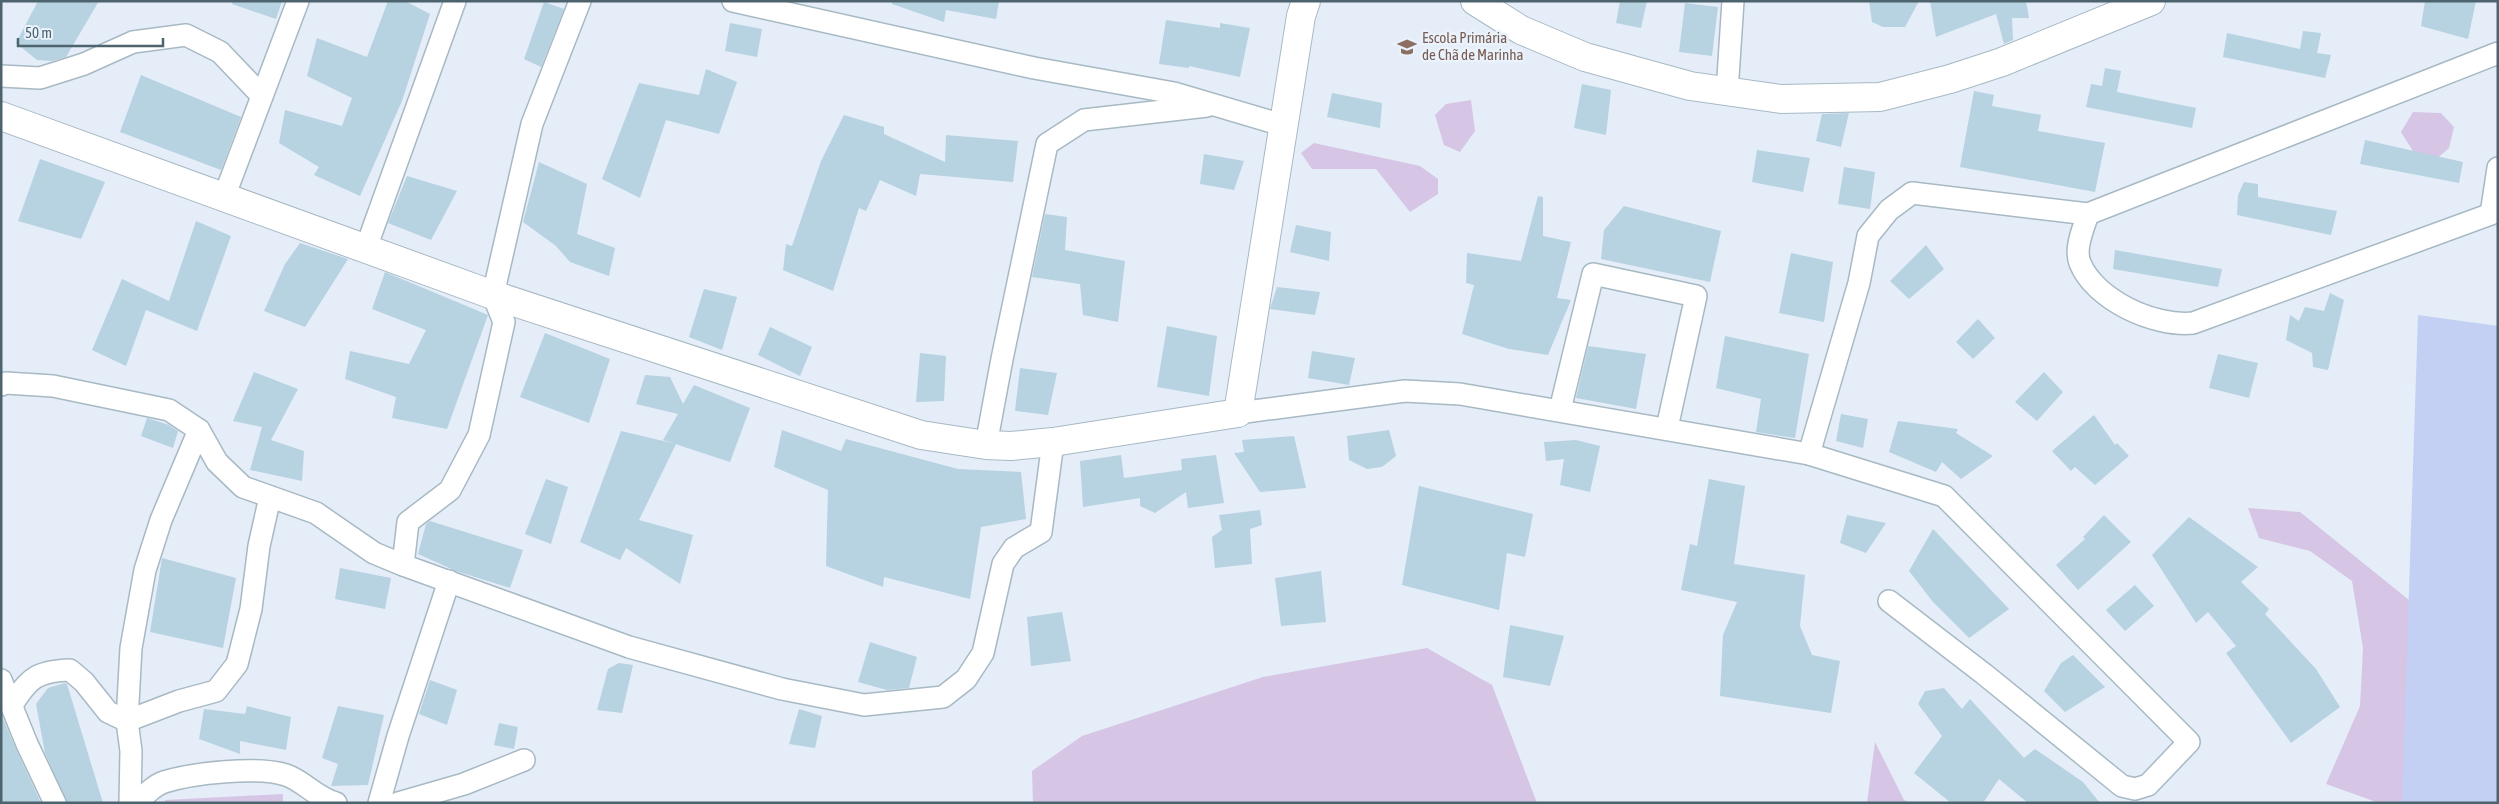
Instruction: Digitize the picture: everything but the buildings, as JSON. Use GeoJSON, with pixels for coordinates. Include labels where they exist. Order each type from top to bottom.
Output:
{"type":"FeatureCollection","features":[{"type":"Feature","properties":{"kind":"street"},"geometry":{"type":"LineString","coordinates":[[224,197],[298,1]]}},
{"type":"Feature","properties":{"kind":"street"},"geometry":{"type":"LineString","coordinates":[[366,248],[455,1]]}},
{"type":"Feature","properties":{"kind":"street"},"geometry":{"type":"LineString","coordinates":[[403,565],[408,522],[450,490],[479,435],[504,322],[493,295],[532,124],[580,1]]}},
{"type":"Feature","properties":{"kind":"street"},"geometry":{"type":"LineString","coordinates":[[733,1],[1034,68],[1174,93],[1282,125]]}},
{"type":"Feature","properties":{"kind":"street"},"geometry":{"type":"LineString","coordinates":[[1238,413],[1282,125],[1301,16],[1306,1]]}},
{"type":"Feature","properties":{"kind":"street"},"geometry":{"type":"LineString","coordinates":[[1475,1],[1521,30],[1585,57],[1690,86],[1781,99],[1880,97],[1950,79],[2002,62],[2151,1]]}},
{"type":"Feature","properties":{"kind":"street"},"geometry":{"type":"LineString","coordinates":[[1727,92],[1733,1]]}},
{"type":"Feature","properties":{"kind":"street"},"geometry":{"type":"LineString","coordinates":[[1,76],[40,78],[84,64],[133,42],[186,35],[220,52],[262,96]]}},
{"type":"Feature","properties":{"kind":"street"},"geometry":{"type":"LineString","coordinates":[[1809,454],[1859,283],[1868,236],[1889,210],[1912,193],[2088,214],[2498,54]]}},
{"type":"Feature","properties":{"kind":"street"},"geometry":{"type":"LineString","coordinates":[[986,445],[1002,358],[1047,144],[1084,120],[1215,105]]}},
{"type":"Feature","properties":{"kind":"street"},"geometry":{"type":"LineString","coordinates":[[1,116],[493,295],[921,435],[986,445],[1011,446],[1053,442],[1238,413],[1405,391],[1460,394],[1667,428],[1809,454],[1944,496],[2189,742],[2148,785],[2135,788],[2122,786],[1984,674],[1889,601]]}},
{"type":"Feature","properties":{"kind":"street"},"geometry":{"type":"LineString","coordinates":[[2088,214],[2078,254],[2080,263],[2101,293],[2164,322],[2193,323],[2491,214],[2498,168]]}},
{"type":"Feature","properties":{"kind":"street"},"geometry":{"type":"LineString","coordinates":[[1560,410],[1593,274],[1696,296],[1667,428]]}},
{"type":"Feature","properties":{"kind":"street"},"geometry":{"type":"LineString","coordinates":[[1,385],[6,383],[53,386],[169,410],[199,430],[217,462],[243,487],[316,513],[374,553],[629,647],[782,689],[864,705],[943,697],[966,678],[983,653],[1004,564],[1014,548],[1041,532],[1053,442]]}},
{"type":"Feature","properties":{"kind":"street"},"geometry":{"type":"LineString","coordinates":[[130,803],[130,751],[127,722],[131,648],[145,570],[161,520],[199,430]]}},
{"type":"Feature","properties":{"kind":"street"},"geometry":{"type":"LineString","coordinates":[[127,722],[178,700],[216,691],[237,664],[251,609],[259,546],[270,497]]}},
{"type":"Feature","properties":{"kind":"street"},"geometry":{"type":"LineString","coordinates":[[379,803],[398,736],[449,581]]}},
{"type":"Feature","properties":{"kind":"street"},"geometry":{"type":"LineString","coordinates":[[12,706],[25,684],[48,670],[70,670],[84,682],[108,712],[127,722]]}},
{"type":"Feature","properties":{"kind":"street"},"geometry":{"type":"LineString","coordinates":[[1,680],[55,803]]}},
{"type":"Feature","properties":{"kind":"street"},"geometry":{"type":"LineString","coordinates":[[398,803],[464,784],[524,760]]}},
{"type":"Feature","properties":{"kind":"street"},"geometry":{"type":"LineString","coordinates":[[138,803],[143,796],[163,782],[253,770],[287,776],[322,799],[336,803]]}},
{"type":"Feature","properties":{"kind":"shaded area"},"geometry":{"type":"Polygon","coordinates":[[[1471,100],[1475,131],[1460,152],[1444,145],[1435,115],[1446,104],[1471,100]]]}},
{"type":"Feature","properties":{"kind":"shaded area"},"geometry":{"type":"Polygon","coordinates":[[[2413,112],[2441,113],[2454,127],[2449,148],[2434,161],[2416,156],[2401,132],[2413,112]]]}},
{"type":"Feature","properties":{"kind":"shaded area"},"geometry":{"type":"Polygon","coordinates":[[[1314,143],[1420,166],[1438,179],[1438,194],[1410,212],[1376,169],[1312,169],[1301,153],[1314,143]]]}},
{"type":"Feature","properties":{"kind":"shaded area"},"geometry":{"type":"Polygon","coordinates":[[[2248,508],[2300,512],[2409,600],[2498,803],[2379,803],[2326,784],[2360,706],[2363,648],[2352,581],[2310,551],[2259,538],[2248,508]]]}},
{"type":"Feature","properties":{"kind":"shaded area"},"geometry":{"type":"Polygon","coordinates":[[[1427,648],[1492,685],[1537,803],[1033,803],[1032,771],[1082,736],[1263,677],[1427,648]]]}},
{"type":"Feature","properties":{"kind":"shaded area"},"geometry":{"type":"Polygon","coordinates":[[[1875,742],[1904,800],[1910,803],[1867,803],[1875,742]]]}},
{"type":"Feature","properties":{"kind":"shaded area"},"geometry":{"type":"Polygon","coordinates":[[[283,794],[283,803],[165,803],[165,800],[283,794]]]}},
{"type":"Feature","properties":{"kind":"sand"},"geometry":{"type":"Polygon","coordinates":[[[2418,315],[2498,326],[2498,803],[2402,803],[2418,315]]]}},
{"type":"Feature","properties":{"kind":"place","name":"Escola Primária de Chã de Marinha"},"geometry":{"type":"Point","coordinates":[1407,47]}}]}
